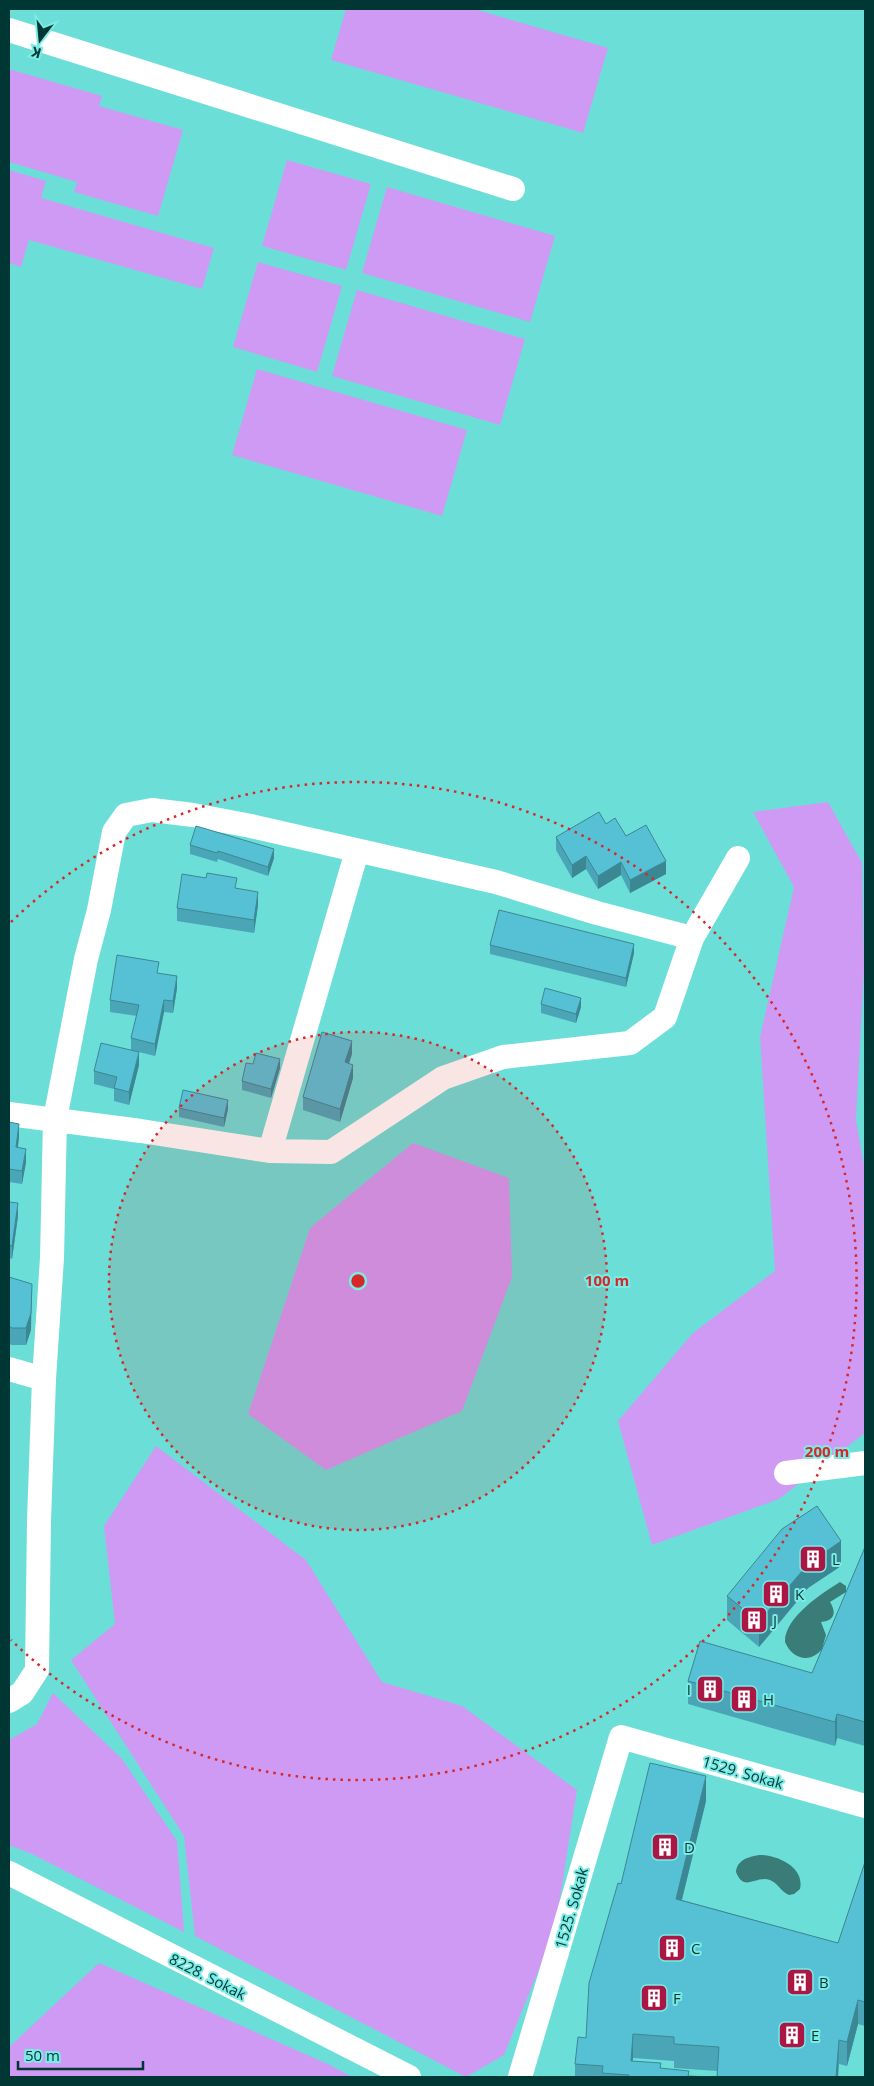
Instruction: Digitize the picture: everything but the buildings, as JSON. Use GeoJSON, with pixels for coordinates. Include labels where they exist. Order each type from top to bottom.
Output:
{"type":"FeatureCollection","features":[{"type":"Feature","properties":{"kind":"street"},"geometry":{"type":"LineString","coordinates":[[9,30],[512,189]]}},
{"type":"Feature","properties":{"kind":"street"},"geometry":{"type":"LineString","coordinates":[[9,1701],[22,1694],[37,1670],[44,1379],[52,1258],[55,1119],[86,959],[114,832],[126,815],[152,810],[193,815],[251,826],[496,882],[597,913],[692,938]]}},
{"type":"Feature","properties":{"kind":"street"},"geometry":{"type":"LineString","coordinates":[[270,1151],[357,851]]}},
{"type":"Feature","properties":{"kind":"street"},"geometry":{"type":"LineString","coordinates":[[9,1114],[55,1119],[270,1151],[331,1152],[443,1078],[503,1057],[630,1043],[665,1017],[692,938],[738,858]]}},
{"type":"Feature","properties":{"kind":"street"},"geometry":{"type":"LineString","coordinates":[[9,1369],[44,1379]]}},
{"type":"Feature","properties":{"kind":"street"},"geometry":{"type":"LineString","coordinates":[[786,1473],[865,1463]]}},
{"type":"Feature","properties":{"kind":"street","name":"1529. Sokak"},"geometry":{"type":"LineString","coordinates":[[621,1738],[865,1806]]}},
{"type":"Feature","properties":{"kind":"street","name":"1525. Sokak"},"geometry":{"type":"LineString","coordinates":[[520,2077],[621,1738]]}},
{"type":"Feature","properties":{"kind":"street","name":"8228. Sokak"},"geometry":{"type":"LineString","coordinates":[[9,1873],[409,2077]]}},
{"type":"Feature","properties":{"kind":"shaded area"},"geometry":{"type":"Polygon","coordinates":[[[346,9],[474,9],[608,48],[583,133],[331,60],[346,9]]]}},
{"type":"Feature","properties":{"kind":"shaded area"},"geometry":{"type":"Polygon","coordinates":[[[9,69],[102,96],[99,106],[183,130],[158,216],[74,192],[77,182],[9,162],[9,69]]]}},
{"type":"Feature","properties":{"kind":"shaded area"},"geometry":{"type":"Polygon","coordinates":[[[287,160],[371,184],[346,270],[262,246],[287,160]]]}},
{"type":"Feature","properties":{"kind":"shaded area"},"geometry":{"type":"Polygon","coordinates":[[[9,170],[46,181],[41,198],[214,248],[202,289],[29,240],[21,267],[9,263],[9,170]]]}},
{"type":"Feature","properties":{"kind":"shaded area"},"geometry":{"type":"Polygon","coordinates":[[[387,187],[555,236],[530,322],[362,273],[387,187]]]}},
{"type":"Feature","properties":{"kind":"shaded area"},"geometry":{"type":"Polygon","coordinates":[[[258,262],[342,286],[317,372],[233,347],[258,262]]]}},
{"type":"Feature","properties":{"kind":"shaded area"},"geometry":{"type":"Polygon","coordinates":[[[357,290],[525,339],[500,425],[332,376],[357,290]]]}},
{"type":"Feature","properties":{"kind":"shaded area"},"geometry":{"type":"Polygon","coordinates":[[[257,369],[467,430],[442,516],[232,455],[257,369]]]}},
{"type":"Feature","properties":{"kind":"shaded area"},"geometry":{"type":"Polygon","coordinates":[[[828,802],[862,863],[864,968],[856,1120],[865,1171],[865,1433],[779,1499],[652,1545],[618,1421],[693,1333],[775,1271],[760,1037],[794,887],[753,812],[828,802]]]}},
{"type":"Feature","properties":{"kind":"shaded area"},"geometry":{"type":"Polygon","coordinates":[[[413,1143],[509,1178],[512,1277],[462,1411],[326,1470],[248,1414],[310,1228],[413,1143]]]}},
{"type":"Feature","properties":{"kind":"shaded area"},"geometry":{"type":"Polygon","coordinates":[[[156,1446],[306,1560],[382,1682],[462,1706],[577,1790],[555,1930],[504,2055],[466,2077],[195,1936],[184,1836],[71,1660],[115,1624],[104,1526],[156,1446]]]}},
{"type":"Feature","properties":{"kind":"shaded area"},"geometry":{"type":"Polygon","coordinates":[[[53,1693],[122,1759],[177,1841],[184,1932],[32,1854],[9,1845],[9,1740],[37,1724],[53,1693]]]}},
{"type":"Feature","properties":{"kind":"shaded area"},"geometry":{"type":"Polygon","coordinates":[[[99,1963],[330,2065],[352,2077],[9,2077],[9,2047],[99,1963]]]}},
{"type":"Feature","properties":{"kind":"water"},"geometry":{"type":"Polygon","coordinates":[[[840,1582],[846,1586],[846,1592],[830,1602],[834,1613],[833,1616],[829,1620],[821,1622],[826,1635],[822,1649],[812,1657],[802,1658],[797,1656],[788,1648],[785,1642],[786,1633],[791,1624],[805,1607],[840,1582]]]}},
{"type":"Feature","properties":{"kind":"water"},"geometry":{"type":"Polygon","coordinates":[[[759,1855],[774,1857],[788,1864],[798,1874],[800,1889],[794,1894],[789,1895],[770,1880],[747,1882],[739,1878],[736,1872],[738,1865],[747,1858],[759,1855]]]}},
{"type":"Feature","properties":{"kind":"place","name":"L"},"geometry":{"type":"Point","coordinates":[813,1559]}},
{"type":"Feature","properties":{"kind":"place","name":"K"},"geometry":{"type":"Point","coordinates":[776,1594]}},
{"type":"Feature","properties":{"kind":"place","name":"J"},"geometry":{"type":"Point","coordinates":[754,1620]}},
{"type":"Feature","properties":{"kind":"place","name":"I"},"geometry":{"type":"Point","coordinates":[710,1689]}},
{"type":"Feature","properties":{"kind":"place","name":"H"},"geometry":{"type":"Point","coordinates":[744,1699]}},
{"type":"Feature","properties":{"kind":"place","name":"D"},"geometry":{"type":"Point","coordinates":[665,1847]}},
{"type":"Feature","properties":{"kind":"place","name":"C"},"geometry":{"type":"Point","coordinates":[672,1948]}},
{"type":"Feature","properties":{"kind":"place","name":"B"},"geometry":{"type":"Point","coordinates":[800,1982]}},
{"type":"Feature","properties":{"kind":"place","name":"F"},"geometry":{"type":"Point","coordinates":[654,1998]}},
{"type":"Feature","properties":{"kind":"place","name":"E"},"geometry":{"type":"Point","coordinates":[792,2035]}}]}
